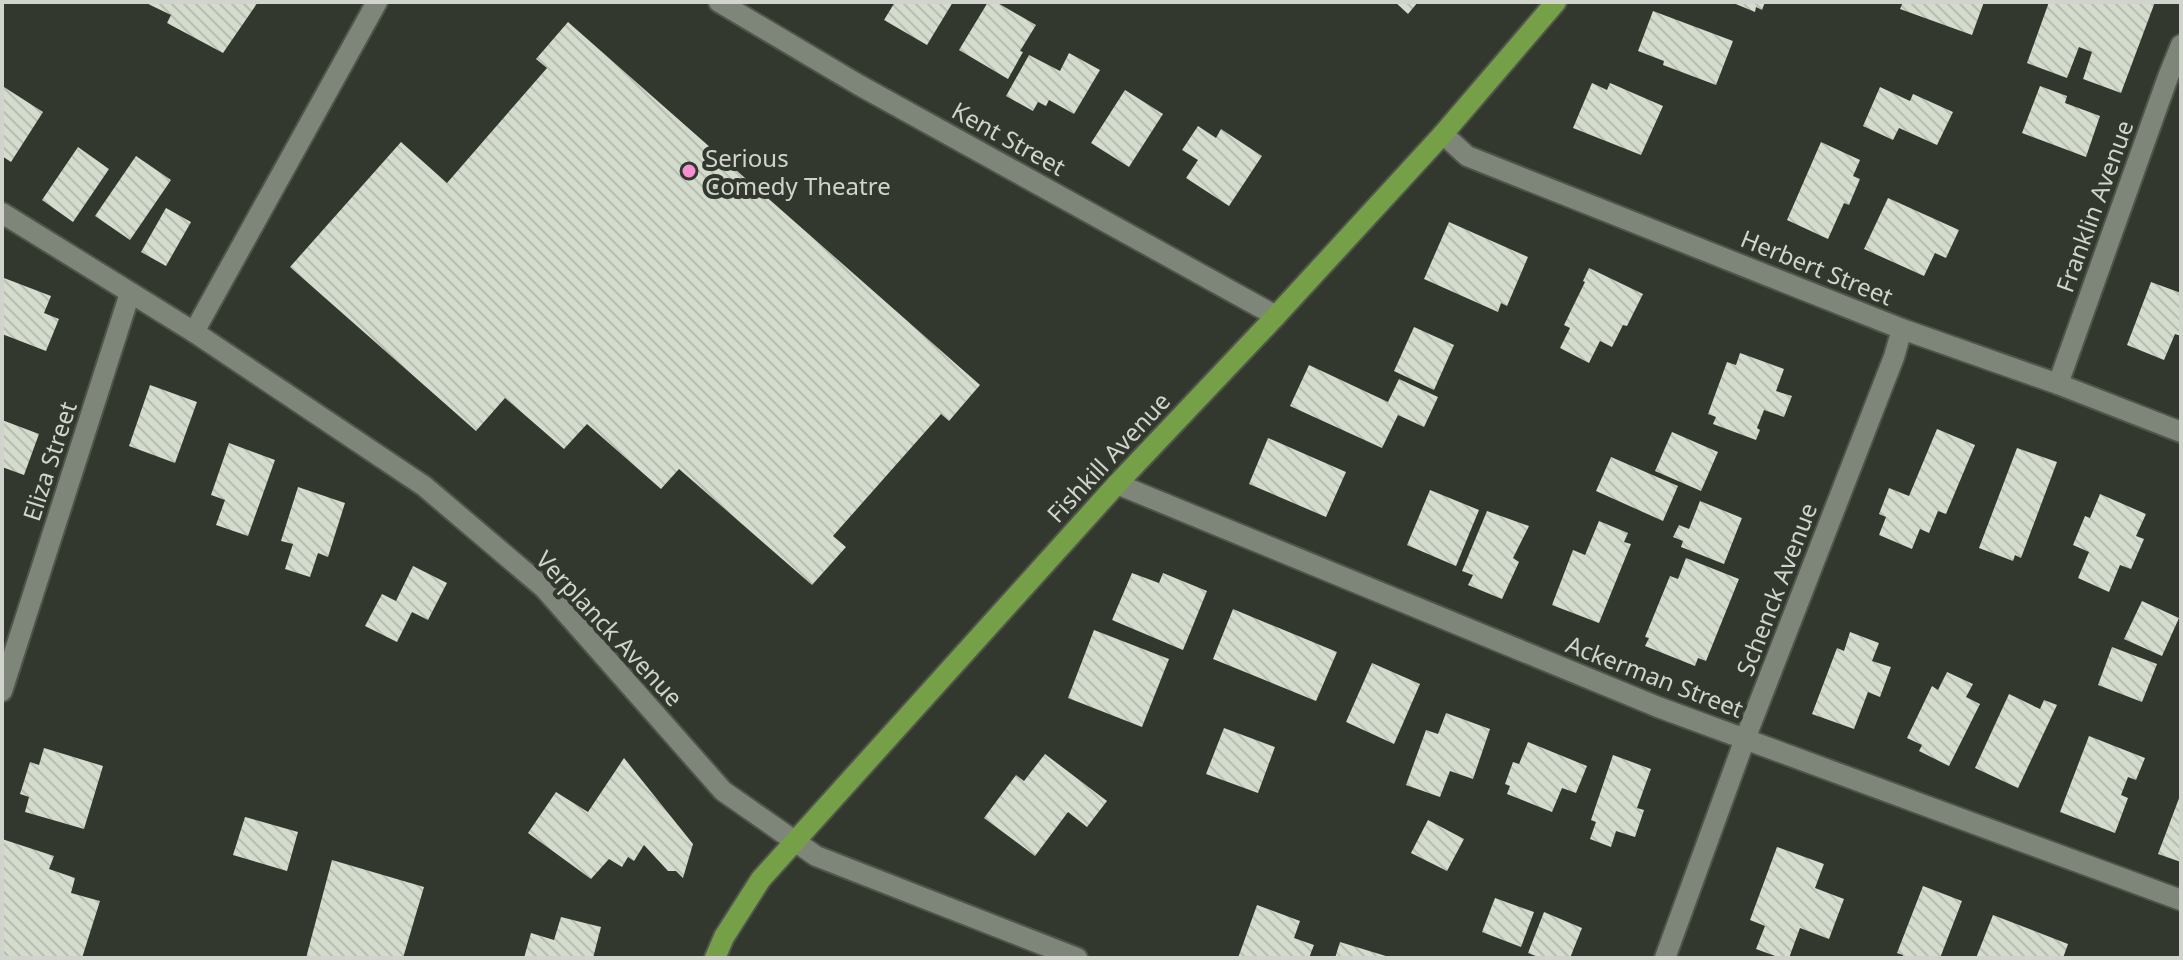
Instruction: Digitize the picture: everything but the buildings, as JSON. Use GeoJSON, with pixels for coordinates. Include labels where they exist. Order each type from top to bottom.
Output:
{"type":"FeatureCollection","features":[{"type":"Feature","properties":{"kind":"main road","name":"Fishkill Avenue"},"geometry":{"type":"LineString","coordinates":[[715,958],[724,937],[761,879],[1117,484],[1443,134],[1556,2]]}},
{"type":"Feature","properties":{"kind":"street"},"geometry":{"type":"LineString","coordinates":[[194,332],[377,2]]}},
{"type":"Feature","properties":{"kind":"street","name":"Kent Street"},"geometry":{"type":"LineString","coordinates":[[719,2],[859,85],[1276,316]]}},
{"type":"Feature","properties":{"kind":"street","name":"Franklin Avenue"},"geometry":{"type":"LineString","coordinates":[[2058,384],[2181,45]]}},
{"type":"Feature","properties":{"kind":"street","name":"Herbert Street"},"geometry":{"type":"LineString","coordinates":[[1443,134],[1467,156],[1902,329],[2058,384],[2181,432]]}},
{"type":"Feature","properties":{"kind":"street","name":"Verplanck Avenue"},"geometry":{"type":"LineString","coordinates":[[2,213],[194,332],[424,486],[544,588],[723,791],[816,856],[1077,958]]}},
{"type":"Feature","properties":{"kind":"street","name":"Eliza Street"},"geometry":{"type":"LineString","coordinates":[[2,691],[130,293]]}},
{"type":"Feature","properties":{"kind":"street","name":"Schenck Avenue"},"geometry":{"type":"LineString","coordinates":[[1665,958],[1745,739],[1889,371],[1902,329]]}},
{"type":"Feature","properties":{"kind":"street","name":"Ackerman Street"},"geometry":{"type":"LineString","coordinates":[[1117,484],[1658,707],[2181,900]]}},
{"type":"Feature","properties":{"kind":"place","name":"Serious Comedy Theatre"},"geometry":{"type":"Point","coordinates":[689,171]}}]}
